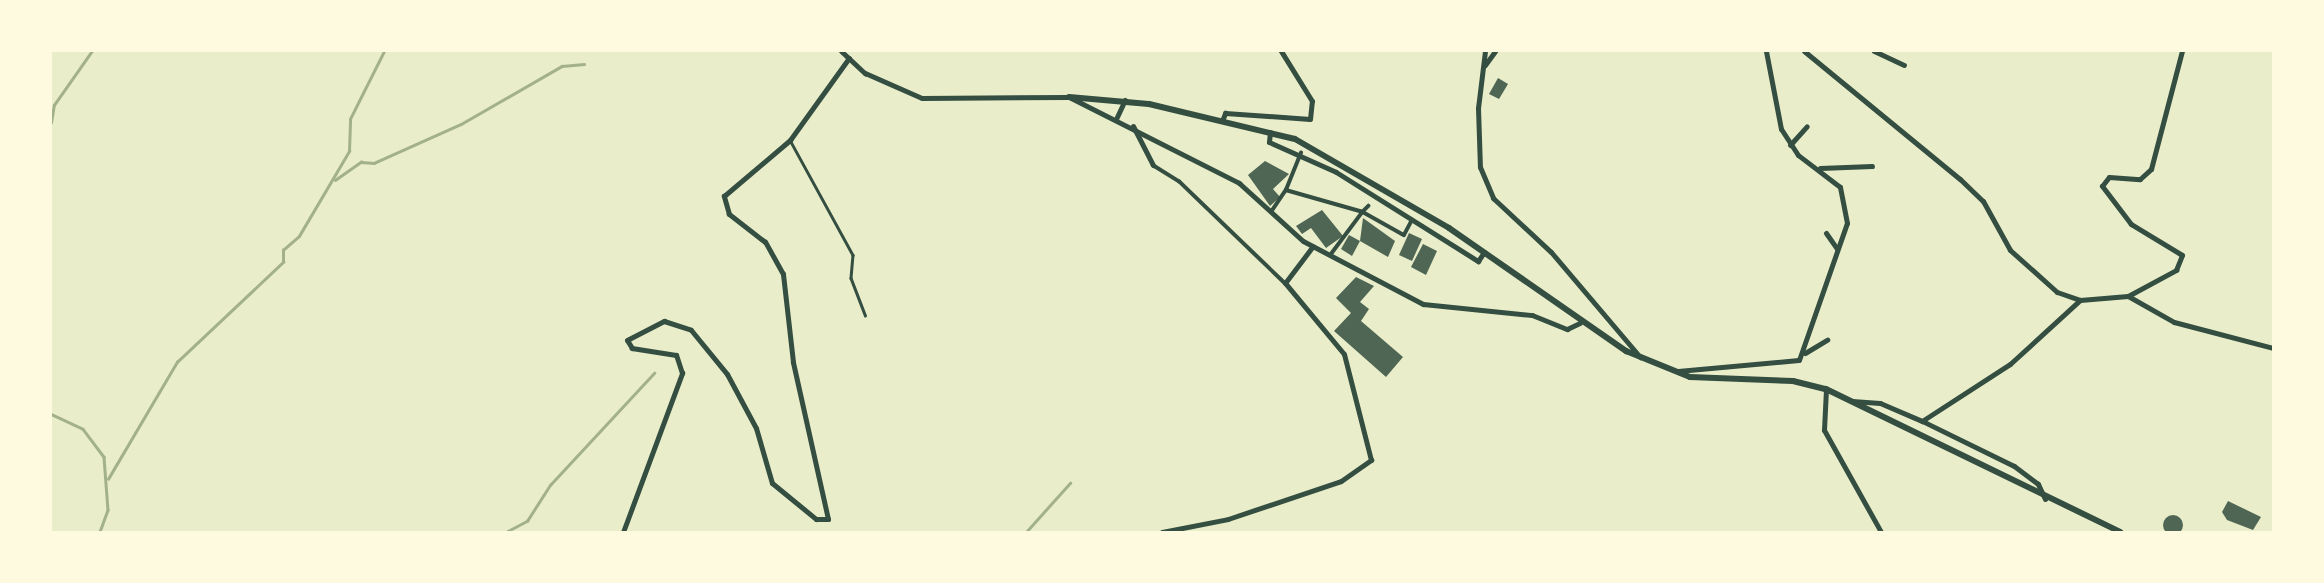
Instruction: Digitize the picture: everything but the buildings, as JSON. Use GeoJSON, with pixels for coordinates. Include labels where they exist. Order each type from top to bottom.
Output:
{"type":"FeatureCollection","features":[{"type":"Feature","properties":{"kind":"street"},"geometry":{"type":"LineString","coordinates":[[841,51],[885,85],[922,99],[1069,97],[1125,100],[1270,132],[1316,149],[1484,252],[1580,323],[1640,357],[1676,371],[1826,389],[2045,499],[2120,532]]}},
{"type":"Feature","properties":{"kind":"street"},"geometry":{"type":"LineString","coordinates":[[1222,121],[1225,113],[1310,119],[1312,101],[1281,51]]}},
{"type":"Feature","properties":{"kind":"street"},"geometry":{"type":"LineString","coordinates":[[1486,51],[1483,67],[1480,167],[1493,198],[1551,252],[1640,357]]}},
{"type":"Feature","properties":{"kind":"street"},"geometry":{"type":"LineString","coordinates":[[1483,67],[1495,51]]}},
{"type":"Feature","properties":{"kind":"street"},"geometry":{"type":"LineString","coordinates":[[1766,51],[1790,145],[1818,168],[1846,197],[1848,217],[1804,353]]}},
{"type":"Feature","properties":{"kind":"street"},"geometry":{"type":"LineString","coordinates":[[1804,51],[1960,179],[2035,275],[2080,300],[2128,296],[2176,270],[2182,255],[2131,224],[2102,186],[2109,177],[2140,179],[2151,169],[2182,51]]}},
{"type":"Feature","properties":{"kind":"street"},"geometry":{"type":"LineString","coordinates":[[1874,51],[1904,65]]}},
{"type":"Feature","properties":{"kind":"street"},"geometry":{"type":"LineString","coordinates":[[623,532],[682,373],[676,355],[632,348],[627,340],[664,321],[691,330],[727,374],[756,428],[772,483],[816,519],[828,519],[793,362],[783,274],[765,242],[724,204],[729,187],[790,140],[849,58]]}},
{"type":"Feature","properties":{"kind":"street"},"geometry":{"type":"LineString","coordinates":[[1069,97],[1133,125],[1239,183],[1270,214],[1313,246],[1423,304],[1532,314],[1573,330],[1580,323]]}},
{"type":"Feature","properties":{"kind":"street"},"geometry":{"type":"LineString","coordinates":[[1116,119],[1125,100]]}},
{"type":"Feature","properties":{"kind":"street"},"geometry":{"type":"LineString","coordinates":[[1133,125],[1153,165],[1179,181],[1285,283],[1345,354],[1371,460],[1341,481],[1228,519],[1162,532]]}},
{"type":"Feature","properties":{"kind":"street"},"geometry":{"type":"LineString","coordinates":[[1790,145],[1807,126]]}},
{"type":"Feature","properties":{"kind":"street"},"geometry":{"type":"LineString","coordinates":[[1270,132],[1269,142],[1301,153],[1478,261],[1484,252]]}},
{"type":"Feature","properties":{"kind":"street"},"geometry":{"type":"LineString","coordinates":[[1270,214],[1286,190],[1301,153]]}},
{"type":"Feature","properties":{"kind":"street"},"geometry":{"type":"LineString","coordinates":[[1818,168],[1872,166]]}},
{"type":"Feature","properties":{"kind":"street"},"geometry":{"type":"LineString","coordinates":[[1286,190],[1363,212],[1404,235],[1412,220]]}},
{"type":"Feature","properties":{"kind":"street"},"geometry":{"type":"LineString","coordinates":[[1329,256],[1369,206]]}},
{"type":"Feature","properties":{"kind":"street"},"geometry":{"type":"LineString","coordinates":[[1826,233],[1837,249]]}},
{"type":"Feature","properties":{"kind":"street"},"geometry":{"type":"LineString","coordinates":[[1285,283],[1313,246]]}},
{"type":"Feature","properties":{"kind":"street"},"geometry":{"type":"LineString","coordinates":[[2128,296],[2174,322],[2273,348]]}},
{"type":"Feature","properties":{"kind":"street"},"geometry":{"type":"LineString","coordinates":[[1922,421],[2010,364],[2080,300]]}},
{"type":"Feature","properties":{"kind":"street"},"geometry":{"type":"LineString","coordinates":[[1676,371],[1786,364],[1827,340]]}},
{"type":"Feature","properties":{"kind":"street"},"geometry":{"type":"LineString","coordinates":[[1826,389],[1824,430],[1881,532]]}},
{"type":"Feature","properties":{"kind":"street"},"geometry":{"type":"LineString","coordinates":[[1852,401],[1880,403],[2014,466],[2038,484],[2045,499]]}},
{"type":"Feature","properties":{"kind":"lane"},"geometry":{"type":"LineString","coordinates":[[790,140],[853,255],[851,278],[865,315]]}},
{"type":"Feature","properties":{"kind":"waterway"},"geometry":{"type":"LineString","coordinates":[[51,123],[54,105],[92,51]]}},
{"type":"Feature","properties":{"kind":"waterway"},"geometry":{"type":"LineString","coordinates":[[108,479],[177,362],[283,262],[283,250],[299,236],[349,151],[350,119],[384,51]]}},
{"type":"Feature","properties":{"kind":"waterway"},"geometry":{"type":"LineString","coordinates":[[335,180],[361,162],[374,163],[461,124],[562,66],[584,64]]}},
{"type":"Feature","properties":{"kind":"waterway"},"geometry":{"type":"LineString","coordinates":[[506,532],[527,521],[550,485],[654,373]]}},
{"type":"Feature","properties":{"kind":"waterway"},"geometry":{"type":"LineString","coordinates":[[51,414],[83,429],[104,457],[108,510],[100,532]]}},
{"type":"Feature","properties":{"kind":"waterway"},"geometry":{"type":"LineString","coordinates":[[1026,532],[1070,483]]}}]}
